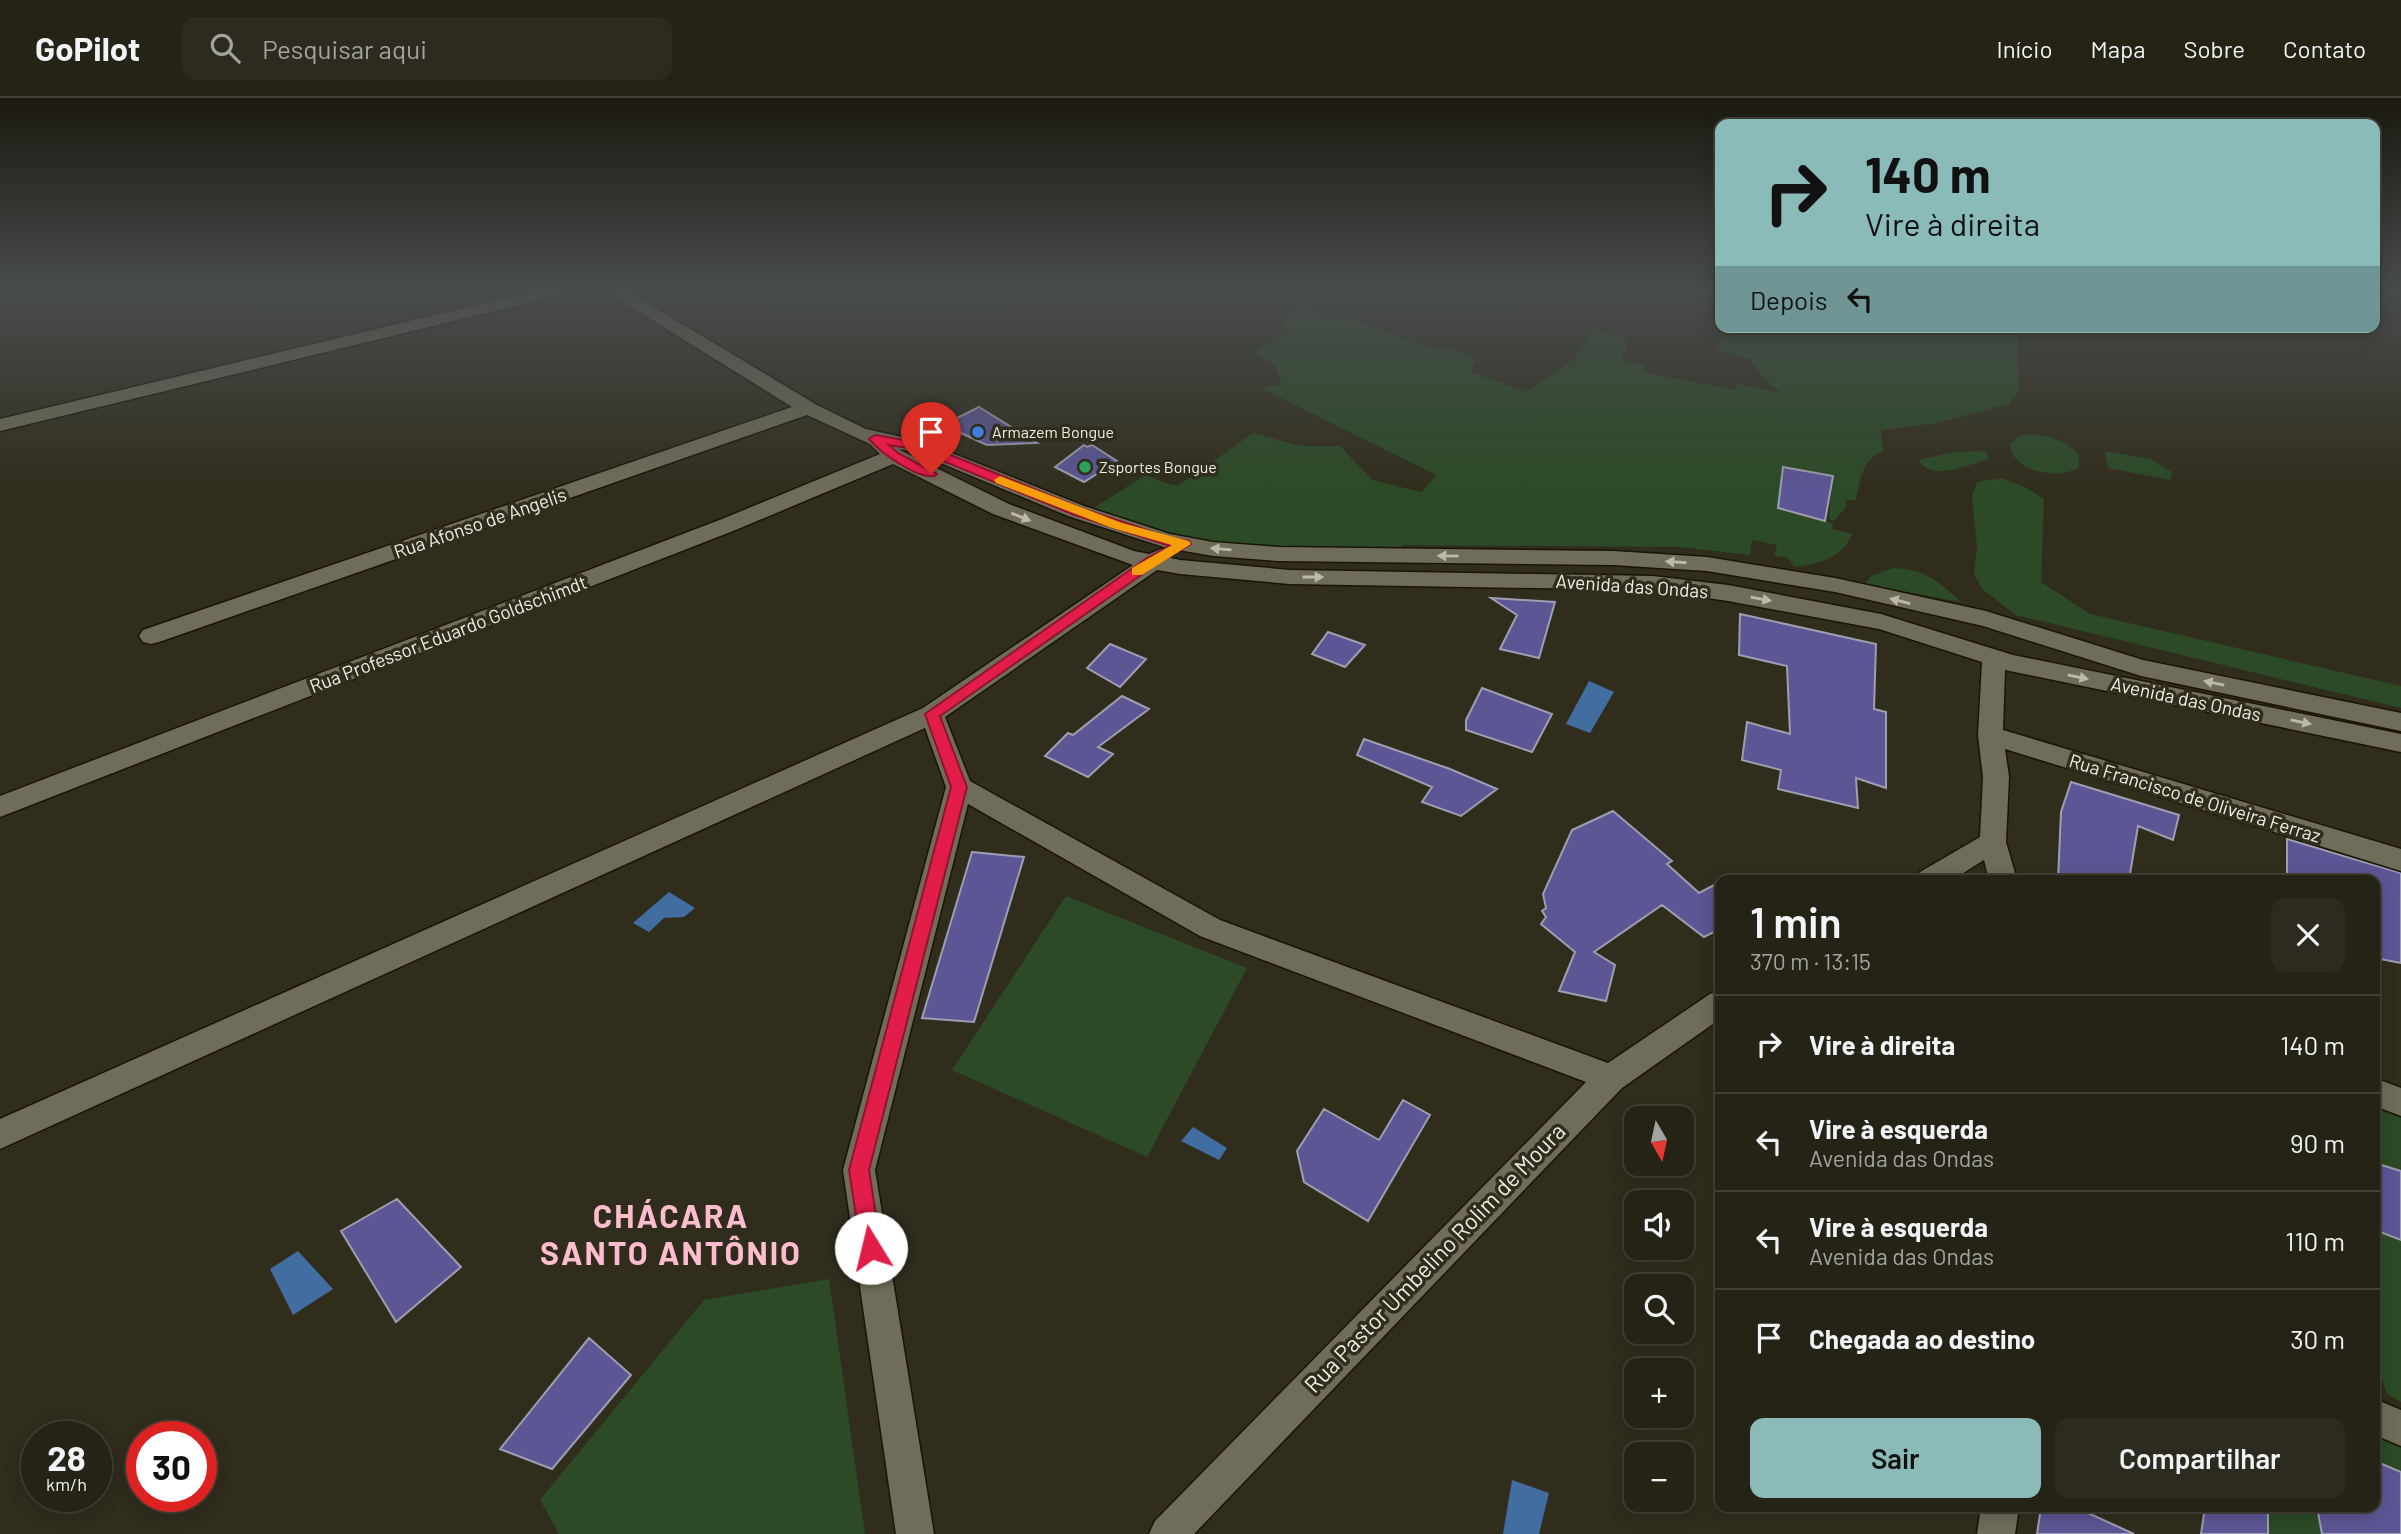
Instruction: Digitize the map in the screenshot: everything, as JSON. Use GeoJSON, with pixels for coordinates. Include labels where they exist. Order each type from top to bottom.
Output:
{"type":"FeatureCollection","features":[{"type":"Feature","properties":{"kind":"street"},"geometry":{"type":"LineString","coordinates":[[0,425],[287,356]]}},
{"type":"Feature","properties":{"kind":"street","name":"Avenida das Ondas"},"geometry":{"type":"LineString","coordinates":[[722,356],[808,408],[875,439],[917,446],[1117,526],[1184,544],[1278,554],[1613,558],[1707,564],[1835,585],[1986,619],[2141,668],[2401,722]]}},
{"type":"Feature","properties":{"kind":"street","name":"Rua Afonso de Angelis"},"geometry":{"type":"LineString","coordinates":[[151,636],[519,511],[808,408]]}},
{"type":"Feature","properties":{"kind":"street","name":"Avenida das Ondas"},"geometry":{"type":"LineString","coordinates":[[875,439],[894,456],[981,498],[1065,534],[1130,557],[1218,572],[1290,577],[1653,583],[1728,593],[1881,622],[2003,660],[2401,743]]}},
{"type":"Feature","properties":{"kind":"street","name":"Rua Professor Eduardo Goldschimdt"},"geometry":{"type":"LineString","coordinates":[[0,807],[639,559],[894,456]]}},
{"type":"Feature","properties":{"kind":"street"},"geometry":{"type":"LineString","coordinates":[[953,484],[973,470]]}},
{"type":"Feature","properties":{"kind":"street"},"geometry":{"type":"LineString","coordinates":[[981,498],[1007,482]]}},
{"type":"Feature","properties":{"kind":"street"},"geometry":{"type":"LineString","coordinates":[[0,1134],[932,714],[1152,561],[1184,544]]}},
{"type":"Feature","properties":{"kind":"street"},"geometry":{"type":"LineString","coordinates":[[1846,615],[1895,620],[1928,627],[1947,624],[1948,617],[1986,619]]}},
{"type":"Feature","properties":{"kind":"street"},"geometry":{"type":"LineString","coordinates":[[2002,875],[1993,842],[1996,777],[1990,735],[2003,660],[2000,643],[2011,635],[2038,634]]}},
{"type":"Feature","properties":{"kind":"street"},"geometry":{"type":"LineString","coordinates":[[915,1534],[859,1170],[959,787],[932,714]]}},
{"type":"Feature","properties":{"kind":"street","name":"Rua Francisco de Oliveira Ferraz"},"geometry":{"type":"LineString","coordinates":[[1990,735],[2401,860]]}},
{"type":"Feature","properties":{"kind":"street"},"geometry":{"type":"LineString","coordinates":[[959,787],[1210,928],[1611,1078]]}},
{"type":"Feature","properties":{"kind":"street"},"geometry":{"type":"LineString","coordinates":[[1938,875],[1993,842]]}},
{"type":"Feature","properties":{"kind":"street","name":"Rua Pastor Umbelino Rolim de Moura"},"geometry":{"type":"LineString","coordinates":[[1168,1534],[1611,1078],[1715,1006]]}},
{"type":"Feature","properties":{"kind":"street"},"geometry":{"type":"LineString","coordinates":[[2380,1094],[2401,1102]]}},
{"type":"Feature","properties":{"kind":"street"},"geometry":{"type":"LineString","coordinates":[[2380,1419],[2401,1428]]}},
{"type":"Feature","properties":{"kind":"street"},"geometry":{"type":"LineString","coordinates":[[1996,1534],[1999,1512]]}},
{"type":"Feature","properties":{"kind":"green space"},"geometry":{"type":"Polygon","coordinates":[[[1261,356],[1469,356],[1476,359],[1470,372],[1527,392],[1576,356],[1623,356],[1621,360],[1645,366],[1643,372],[1735,390],[1737,384],[1781,393],[1766,381],[1749,358],[1740,356],[2018,356],[2019,390],[2008,404],[1937,423],[1881,430],[1883,451],[1870,459],[1861,478],[1856,500],[1846,500],[1847,506],[1834,521],[1829,519],[1833,477],[1783,467],[1778,508],[1832,523],[1833,529],[1852,534],[1836,554],[1821,561],[1795,567],[1787,557],[1774,556],[1777,545],[1752,540],[1750,555],[1681,547],[1403,545],[1398,552],[1285,548],[1173,536],[1091,510],[1145,475],[1177,485],[1254,433],[1301,446],[1340,446],[1372,480],[1422,492],[1436,475],[1261,388],[1282,384],[1275,365],[1261,356]]]}},
{"type":"Feature","properties":{"kind":"green space"},"geometry":{"type":"Polygon","coordinates":[[[2022,435],[2045,436],[2067,444],[2079,455],[2079,467],[2071,471],[2049,473],[2027,467],[2012,453],[2010,443],[2022,435]]]}},
{"type":"Feature","properties":{"kind":"green space"},"geometry":{"type":"Polygon","coordinates":[[[1984,451],[1989,456],[1987,460],[1950,470],[1932,470],[1924,467],[1918,460],[1954,452],[1984,451]]]}},
{"type":"Feature","properties":{"kind":"green space"},"geometry":{"type":"Polygon","coordinates":[[[2105,451],[2150,459],[2172,472],[2170,480],[2108,468],[2105,451]]]}},
{"type":"Feature","properties":{"kind":"green space"},"geometry":{"type":"Polygon","coordinates":[[[2002,478],[2027,488],[2044,499],[2041,582],[2090,614],[2401,686],[2401,708],[2016,615],[1982,589],[1974,574],[1977,547],[1972,496],[1977,482],[2002,478]]]}},
{"type":"Feature","properties":{"kind":"green space"},"geometry":{"type":"Polygon","coordinates":[[[1893,568],[1922,573],[1946,588],[1961,602],[1865,584],[1871,576],[1893,568]]]}},
{"type":"Feature","properties":{"kind":"green space"},"geometry":{"type":"Polygon","coordinates":[[[1066,896],[1247,968],[1147,1157],[952,1070],[1066,896]]]}},
{"type":"Feature","properties":{"kind":"green space"},"geometry":{"type":"Polygon","coordinates":[[[2380,1106],[2401,1115],[2401,1171],[2380,1165],[2380,1106]]]}},
{"type":"Feature","properties":{"kind":"green space"},"geometry":{"type":"Polygon","coordinates":[[[2380,1232],[2401,1240],[2401,1402],[2387,1394],[2382,1379],[2380,1232]]]}},
{"type":"Feature","properties":{"kind":"green space"},"geometry":{"type":"Polygon","coordinates":[[[829,1279],[865,1534],[559,1534],[540,1500],[704,1300],[829,1279]]]}},
{"type":"Feature","properties":{"kind":"green space"},"geometry":{"type":"Polygon","coordinates":[[[2380,1433],[2401,1441],[2401,1472],[2380,1463],[2380,1433]]]}},
{"type":"Feature","properties":{"kind":"green space"},"geometry":{"type":"Polygon","coordinates":[[[2268,1512],[2309,1512],[2319,1516],[2322,1534],[2268,1534],[2268,1512]]]}},
{"type":"Feature","properties":{"kind":"water"},"geometry":{"type":"Polygon","coordinates":[[[1589,681],[1614,692],[1590,733],[1566,724],[1589,681]]]}},
{"type":"Feature","properties":{"kind":"water"},"geometry":{"type":"Polygon","coordinates":[[[669,892],[695,908],[684,917],[664,918],[649,932],[633,923],[669,892]]]}},
{"type":"Feature","properties":{"kind":"water"},"geometry":{"type":"Polygon","coordinates":[[[1193,1127],[1227,1148],[1219,1160],[1181,1141],[1193,1127]]]}},
{"type":"Feature","properties":{"kind":"water"},"geometry":{"type":"Polygon","coordinates":[[[298,1251],[333,1289],[293,1315],[270,1269],[298,1251]]]}},
{"type":"Feature","properties":{"kind":"water"},"geometry":{"type":"Polygon","coordinates":[[[1512,1480],[1549,1493],[1539,1534],[1503,1534],[1512,1480]]]}},
{"type":"Feature","properties":{"kind":"building"},"geometry":{"type":"Polygon","coordinates":[[[979,407],[1037,443],[987,445],[943,425],[979,407]]]}},
{"type":"Feature","properties":{"kind":"building"},"geometry":{"type":"Polygon","coordinates":[[[1084,445],[1092,445],[1117,461],[1084,482],[1055,467],[1084,445]]]}},
{"type":"Feature","properties":{"kind":"building"},"geometry":{"type":"Polygon","coordinates":[[[1783,467],[1833,476],[1825,521],[1778,508],[1783,467]]]}},
{"type":"Feature","properties":{"kind":"building"},"geometry":{"type":"Polygon","coordinates":[[[1491,598],[1555,602],[1539,658],[1500,649],[1517,615],[1491,598]]]}},
{"type":"Feature","properties":{"kind":"building"},"geometry":{"type":"Polygon","coordinates":[[[1740,614],[1876,644],[1874,709],[1886,712],[1886,788],[1856,778],[1858,808],[1778,789],[1781,770],[1742,760],[1747,722],[1790,734],[1787,666],[1739,655],[1740,614]]]}},
{"type":"Feature","properties":{"kind":"building"},"geometry":{"type":"Polygon","coordinates":[[[1328,632],[1365,645],[1345,667],[1312,654],[1328,632]]]}},
{"type":"Feature","properties":{"kind":"building"},"geometry":{"type":"Polygon","coordinates":[[[1110,644],[1146,659],[1120,687],[1087,668],[1110,644]]]}},
{"type":"Feature","properties":{"kind":"building"},"geometry":{"type":"Polygon","coordinates":[[[1482,688],[1552,714],[1532,752],[1466,730],[1466,720],[1482,688]]]}},
{"type":"Feature","properties":{"kind":"building"},"geometry":{"type":"Polygon","coordinates":[[[1122,696],[1149,709],[1098,747],[1113,754],[1088,777],[1045,756],[1068,733],[1073,735],[1122,696]]]}},
{"type":"Feature","properties":{"kind":"building"},"geometry":{"type":"Polygon","coordinates":[[[1364,739],[1450,769],[1497,789],[1461,816],[1422,802],[1432,787],[1357,755],[1364,739]]]}},
{"type":"Feature","properties":{"kind":"building"},"geometry":{"type":"Polygon","coordinates":[[[2071,782],[2179,815],[2173,840],[2138,826],[2130,875],[2058,875],[2061,812],[2071,782]]]}},
{"type":"Feature","properties":{"kind":"building"},"geometry":{"type":"Polygon","coordinates":[[[1613,811],[1672,861],[1667,864],[1699,893],[1715,885],[1715,932],[1704,937],[1662,905],[1594,952],[1615,965],[1606,1001],[1559,991],[1575,952],[1541,924],[1546,917],[1542,911],[1546,908],[1543,894],[1572,830],[1613,811]]]}},
{"type":"Feature","properties":{"kind":"building"},"geometry":{"type":"Polygon","coordinates":[[[2287,839],[2401,873],[2401,963],[2380,959],[2380,875],[2287,875],[2287,839]]]}},
{"type":"Feature","properties":{"kind":"building"},"geometry":{"type":"Polygon","coordinates":[[[972,852],[1024,857],[974,1022],[922,1018],[972,852]]]}},
{"type":"Feature","properties":{"kind":"building"},"geometry":{"type":"Polygon","coordinates":[[[1403,1100],[1430,1115],[1368,1221],[1304,1182],[1297,1151],[1324,1109],[1379,1140],[1403,1100]]]}},
{"type":"Feature","properties":{"kind":"building"},"geometry":{"type":"Polygon","coordinates":[[[2380,1165],[2401,1171],[2401,1240],[2380,1232],[2380,1165]]]}},
{"type":"Feature","properties":{"kind":"building"},"geometry":{"type":"Polygon","coordinates":[[[397,1199],[461,1267],[396,1322],[341,1231],[397,1199]]]}},
{"type":"Feature","properties":{"kind":"building"},"geometry":{"type":"Polygon","coordinates":[[[589,1338],[631,1375],[552,1469],[500,1449],[589,1338]]]}},
{"type":"Feature","properties":{"kind":"building"},"geometry":{"type":"Polygon","coordinates":[[[2380,1463],[2401,1472],[2401,1534],[2322,1534],[2318,1512],[2380,1512],[2380,1463]]]}},
{"type":"Feature","properties":{"kind":"building"},"geometry":{"type":"Polygon","coordinates":[[[2040,1512],[2086,1512],[2134,1534],[2037,1534],[2040,1512]]]}},
{"type":"Feature","properties":{"kind":"building"},"geometry":{"type":"Polygon","coordinates":[[[2204,1512],[2268,1512],[2268,1534],[2201,1534],[2204,1512]]]}},
{"type":"Feature","properties":{"kind":"slow traffic"},"geometry":{"type":"LineString","coordinates":[[1000,480],[1117,526],[1184,544],[1137,571]]}},
{"type":"Feature","properties":{"kind":"place","name":"Armazem Bongue"},"geometry":{"type":"Point","coordinates":[978,432]}},
{"type":"Feature","properties":{"kind":"place","name":"Zsportes Bongue"},"geometry":{"type":"Point","coordinates":[1085,467]}},
{"type":"Feature","properties":{"kind":"district","name":"CHÁCARA SANTO ANTÔNIO"},"geometry":{"type":"Point","coordinates":[671,1236]}},
{"type":"Feature","properties":{"kind":"route"},"geometry":{"type":"LineString","coordinates":[[871,1248],[859,1170],[959,787],[932,714],[1152,561],[1184,544],[1117,526],[1076,511],[917,446],[875,439],[894,456],[931,474]]}}]}
